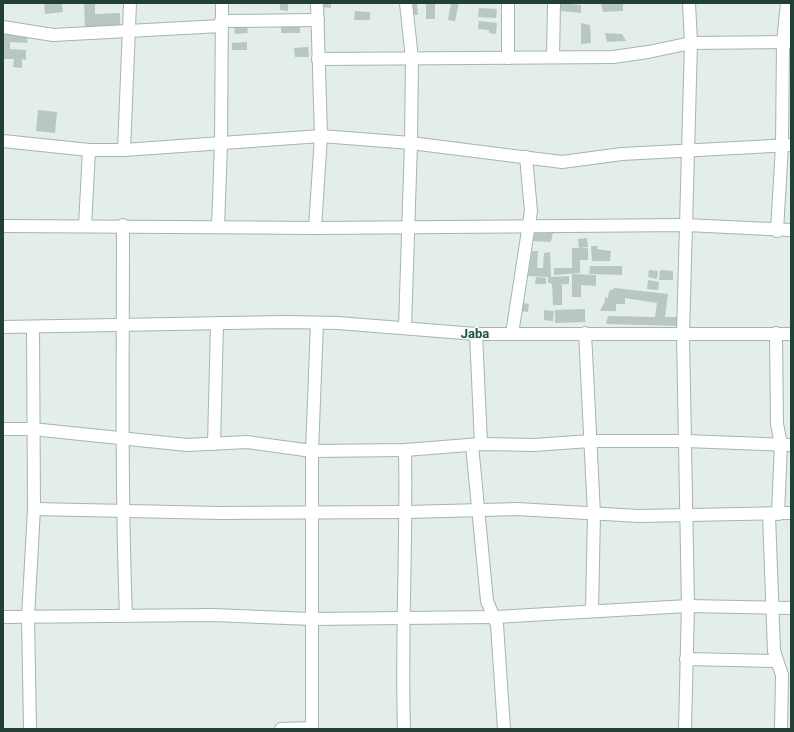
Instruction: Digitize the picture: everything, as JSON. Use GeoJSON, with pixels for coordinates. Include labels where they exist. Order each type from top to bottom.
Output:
{"type":"FeatureCollection","features":[{"type":"Feature","properties":{"kind":"street"},"geometry":{"type":"LineString","coordinates":[[124,150],[130,3]]}},
{"type":"Feature","properties":{"kind":"street"},"geometry":{"type":"LineString","coordinates":[[218,227],[221,144],[222,3]]}},
{"type":"Feature","properties":{"kind":"street"},"geometry":{"type":"LineString","coordinates":[[315,228],[321,136],[317,3]]}},
{"type":"Feature","properties":{"kind":"street"},"geometry":{"type":"LineString","coordinates":[[405,328],[409,227],[412,59],[406,3]]}},
{"type":"Feature","properties":{"kind":"street"},"geometry":{"type":"LineString","coordinates":[[508,3],[508,58]]}},
{"type":"Feature","properties":{"kind":"street"},"geometry":{"type":"LineString","coordinates":[[552,57],[554,3]]}},
{"type":"Feature","properties":{"kind":"street"},"geometry":{"type":"LineString","coordinates":[[684,729],[688,606],[683,334],[691,43],[689,3]]}},
{"type":"Feature","properties":{"kind":"street"},"geometry":{"type":"LineString","coordinates":[[777,231],[786,145],[787,3]]}},
{"type":"Feature","properties":{"kind":"street"},"geometry":{"type":"LineString","coordinates":[[3,27],[53,35],[130,31],[221,23],[318,20]]}},
{"type":"Feature","properties":{"kind":"street"},"geometry":{"type":"LineString","coordinates":[[318,59],[613,57],[648,52],[691,43],[787,42]]}},
{"type":"Feature","properties":{"kind":"street"},"geometry":{"type":"LineString","coordinates":[[3,141],[89,150],[124,150],[321,136],[411,143],[562,162],[622,154],[786,145]]}},
{"type":"Feature","properties":{"kind":"street"},"geometry":{"type":"LineString","coordinates":[[85,226],[89,150]]}},
{"type":"Feature","properties":{"kind":"street"},"geometry":{"type":"LineString","coordinates":[[512,334],[531,211],[526,157]]}},
{"type":"Feature","properties":{"kind":"street"},"geometry":{"type":"LineString","coordinates":[[123,225],[124,438],[122,512],[126,616]]}},
{"type":"Feature","properties":{"kind":"street"},"geometry":{"type":"LineString","coordinates":[[3,226],[123,225],[315,228],[686,225],[777,231],[791,230]]}},
{"type":"Feature","properties":{"kind":"street"},"geometry":{"type":"LineString","coordinates":[[214,444],[217,323]]}},
{"type":"Feature","properties":{"kind":"street"},"geometry":{"type":"LineString","coordinates":[[3,327],[123,326],[217,323],[317,323],[476,334],[791,334]]}},
{"type":"Feature","properties":{"kind":"street"},"geometry":{"type":"LineString","coordinates":[[281,729],[312,728],[312,451],[317,323]]}},
{"type":"Feature","properties":{"kind":"street"},"geometry":{"type":"LineString","coordinates":[[30,729],[28,617],[34,509],[32,327]]}},
{"type":"Feature","properties":{"kind":"street"},"geometry":{"type":"LineString","coordinates":[[585,333],[594,514],[592,611]]}},
{"type":"Feature","properties":{"kind":"street"},"geometry":{"type":"LineString","coordinates":[[776,333],[777,424],[786,444],[773,515],[772,608],[776,661],[786,675],[782,729]]}},
{"type":"Feature","properties":{"kind":"street"},"geometry":{"type":"LineString","coordinates":[[476,334],[476,445],[479,509],[487,601],[495,617],[503,700],[504,729]]}},
{"type":"Feature","properties":{"kind":"street"},"geometry":{"type":"LineString","coordinates":[[3,429],[32,429],[187,445],[247,442],[312,451],[405,450],[476,445],[534,445],[590,441],[686,441],[786,444]]}},
{"type":"Feature","properties":{"kind":"street"},"geometry":{"type":"LineString","coordinates":[[404,729],[402,668],[407,512],[405,450]]}},
{"type":"Feature","properties":{"kind":"street"},"geometry":{"type":"LineString","coordinates":[[34,509],[122,512],[407,512],[517,509],[594,514],[686,516],[791,514]]}},
{"type":"Feature","properties":{"kind":"street"},"geometry":{"type":"LineString","coordinates":[[3,617],[213,615],[312,619],[495,617],[688,606],[791,608]]}},
{"type":"Feature","properties":{"kind":"street"},"geometry":{"type":"LineString","coordinates":[[686,659],[776,661]]}},
{"type":"Feature","properties":{"kind":"building"},"geometry":{"type":"Polygon","coordinates":[[[44,3],[62,3],[63,12],[45,14],[44,3]]]}},
{"type":"Feature","properties":{"kind":"building"},"geometry":{"type":"Polygon","coordinates":[[[84,3],[95,3],[95,14],[120,13],[120,26],[85,27],[84,3]]]}},
{"type":"Feature","properties":{"kind":"building"},"geometry":{"type":"Polygon","coordinates":[[[280,3],[288,3],[288,11],[280,10],[280,3]]]}},
{"type":"Feature","properties":{"kind":"building"},"geometry":{"type":"Polygon","coordinates":[[[322,3],[331,3],[331,8],[321,7],[322,3]]]}},
{"type":"Feature","properties":{"kind":"building"},"geometry":{"type":"Polygon","coordinates":[[[410,3],[417,3],[418,15],[410,15],[410,3]]]}},
{"type":"Feature","properties":{"kind":"building"},"geometry":{"type":"Polygon","coordinates":[[[426,3],[435,3],[435,19],[426,19],[426,3]]]}},
{"type":"Feature","properties":{"kind":"building"},"geometry":{"type":"Polygon","coordinates":[[[451,3],[459,3],[455,21],[448,20],[451,3]]]}},
{"type":"Feature","properties":{"kind":"building"},"geometry":{"type":"Polygon","coordinates":[[[560,3],[581,5],[581,13],[561,11],[560,3]]]}},
{"type":"Feature","properties":{"kind":"building"},"geometry":{"type":"Polygon","coordinates":[[[601,4],[623,4],[623,11],[603,12],[601,4]]]}},
{"type":"Feature","properties":{"kind":"building"},"geometry":{"type":"Polygon","coordinates":[[[479,8],[497,9],[496,18],[478,17],[479,8]]]}},
{"type":"Feature","properties":{"kind":"building"},"geometry":{"type":"Polygon","coordinates":[[[355,11],[370,12],[370,20],[354,20],[355,11]]]}},
{"type":"Feature","properties":{"kind":"building"},"geometry":{"type":"Polygon","coordinates":[[[479,21],[497,23],[496,34],[489,33],[489,30],[478,29],[479,21]]]}},
{"type":"Feature","properties":{"kind":"building"},"geometry":{"type":"Polygon","coordinates":[[[581,23],[590,25],[591,43],[581,44],[581,23]]]}},
{"type":"Feature","properties":{"kind":"building"},"geometry":{"type":"Polygon","coordinates":[[[281,24],[300,24],[300,33],[281,33],[281,24]]]}},
{"type":"Feature","properties":{"kind":"building"},"geometry":{"type":"Polygon","coordinates":[[[234,26],[247,26],[248,33],[235,34],[234,26]]]}},
{"type":"Feature","properties":{"kind":"building"},"geometry":{"type":"Polygon","coordinates":[[[3,32],[28,33],[27,43],[10,42],[10,49],[26,50],[26,60],[22,59],[22,68],[13,67],[14,59],[3,59],[3,32]]]}},
{"type":"Feature","properties":{"kind":"building"},"geometry":{"type":"Polygon","coordinates":[[[605,33],[622,34],[626,41],[607,42],[605,33]]]}},
{"type":"Feature","properties":{"kind":"building"},"geometry":{"type":"Polygon","coordinates":[[[247,42],[247,50],[232,50],[232,43],[247,42]]]}},
{"type":"Feature","properties":{"kind":"building"},"geometry":{"type":"Polygon","coordinates":[[[308,47],[309,57],[295,57],[294,48],[308,47]]]}},
{"type":"Feature","properties":{"kind":"building"},"geometry":{"type":"Polygon","coordinates":[[[38,110],[57,112],[55,133],[36,131],[38,110]]]}},
{"type":"Feature","properties":{"kind":"building"},"geometry":{"type":"Polygon","coordinates":[[[534,231],[553,232],[551,242],[533,241],[534,231]]]}},
{"type":"Feature","properties":{"kind":"building"},"geometry":{"type":"Polygon","coordinates":[[[587,238],[588,247],[579,248],[578,239],[587,238]]]}},
{"type":"Feature","properties":{"kind":"building"},"geometry":{"type":"Polygon","coordinates":[[[591,246],[598,246],[597,249],[611,251],[610,261],[592,261],[591,246]]]}},
{"type":"Feature","properties":{"kind":"building"},"geometry":{"type":"Polygon","coordinates":[[[572,248],[588,248],[588,260],[580,260],[580,273],[554,275],[554,268],[572,268],[572,248]]]}},
{"type":"Feature","properties":{"kind":"building"},"geometry":{"type":"Polygon","coordinates":[[[532,251],[538,251],[537,268],[543,268],[544,253],[550,252],[551,277],[569,276],[569,284],[556,285],[562,285],[562,305],[553,305],[552,285],[551,283],[548,283],[548,277],[528,276],[532,251]]]}},
{"type":"Feature","properties":{"kind":"building"},"geometry":{"type":"Polygon","coordinates":[[[590,266],[622,266],[622,275],[589,274],[590,266]]]}},
{"type":"Feature","properties":{"kind":"building"},"geometry":{"type":"Polygon","coordinates":[[[649,270],[658,271],[657,279],[648,277],[649,270]]]}},
{"type":"Feature","properties":{"kind":"building"},"geometry":{"type":"Polygon","coordinates":[[[660,270],[673,271],[673,280],[659,280],[660,270]]]}},
{"type":"Feature","properties":{"kind":"building"},"geometry":{"type":"Polygon","coordinates":[[[572,274],[596,275],[596,286],[581,285],[581,297],[572,297],[572,274]]]}},
{"type":"Feature","properties":{"kind":"building"},"geometry":{"type":"Polygon","coordinates":[[[536,277],[546,278],[546,284],[535,284],[536,277]]]}},
{"type":"Feature","properties":{"kind":"building"},"geometry":{"type":"Polygon","coordinates":[[[648,280],[659,282],[658,290],[647,289],[648,280]]]}},
{"type":"Feature","properties":{"kind":"building"},"geometry":{"type":"Polygon","coordinates":[[[615,288],[668,294],[665,317],[679,317],[679,326],[606,324],[608,316],[655,317],[657,303],[625,298],[625,304],[616,304],[616,311],[600,311],[605,301],[605,297],[608,298],[609,291],[615,288]]]}},
{"type":"Feature","properties":{"kind":"building"},"geometry":{"type":"Polygon","coordinates":[[[522,303],[529,304],[528,312],[521,311],[522,303]]]}},
{"type":"Feature","properties":{"kind":"building"},"geometry":{"type":"Polygon","coordinates":[[[585,309],[585,322],[555,323],[555,310],[585,309]]]}},
{"type":"Feature","properties":{"kind":"building"},"geometry":{"type":"Polygon","coordinates":[[[544,310],[554,311],[553,321],[544,320],[544,310]]]}},
{"type":"Feature","properties":{"kind":"district","name":"Jaba"},"geometry":{"type":"Point","coordinates":[475,333]}}]}
